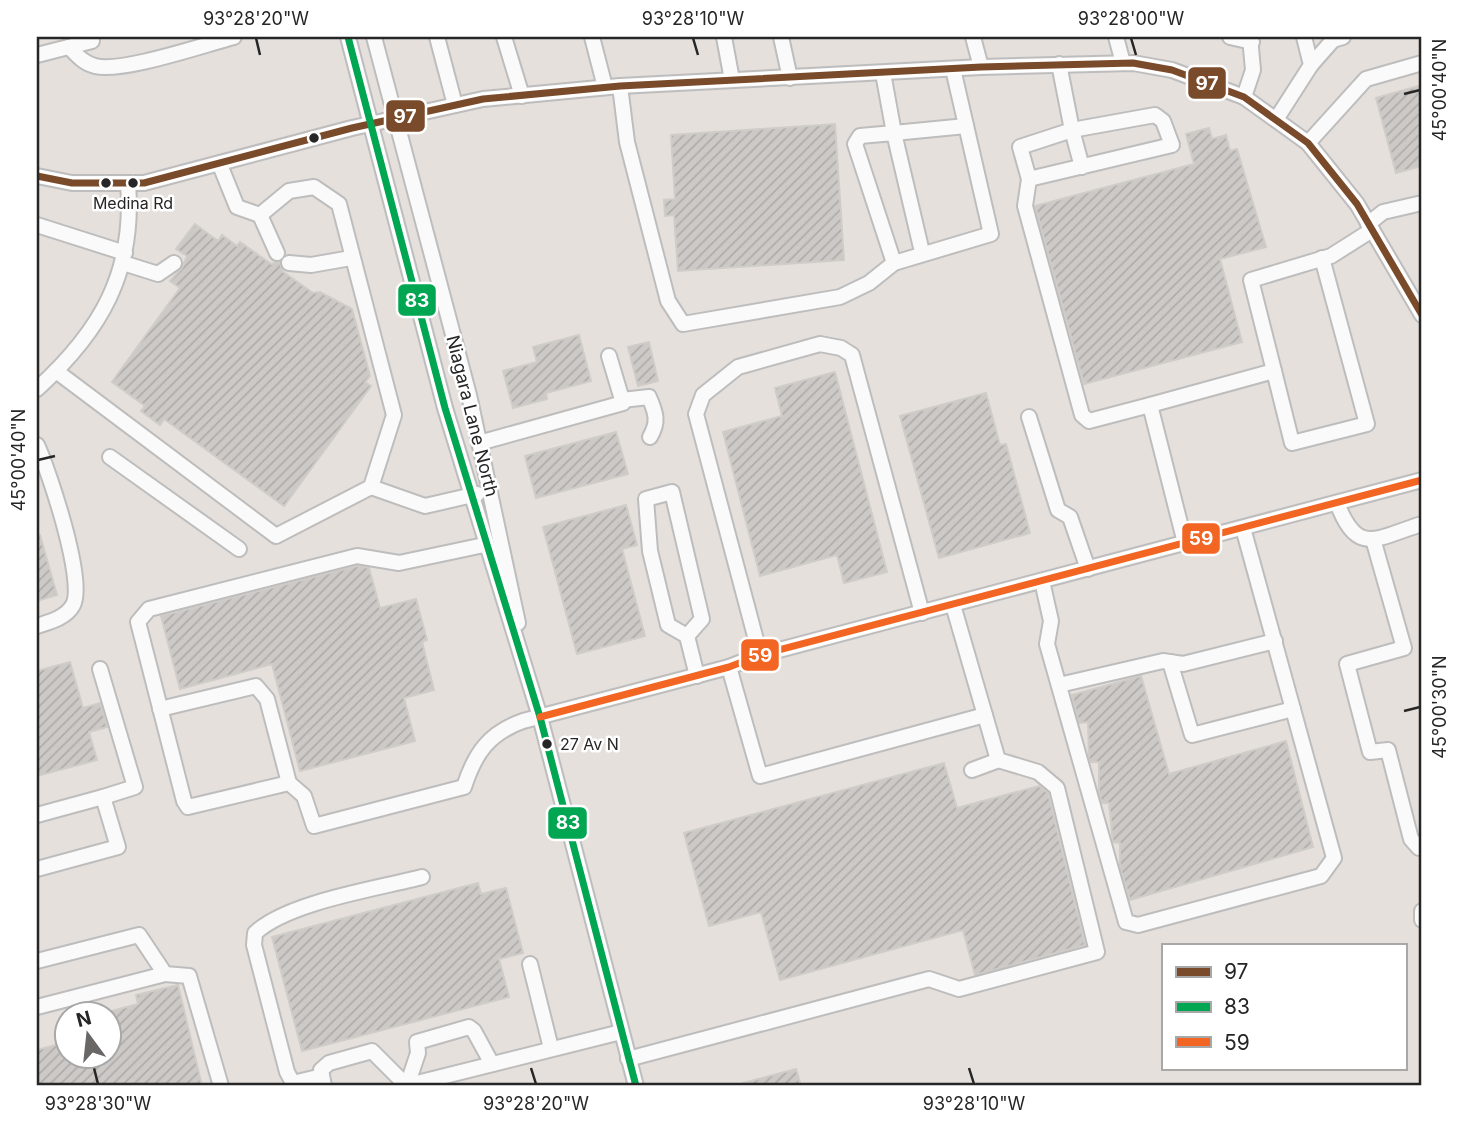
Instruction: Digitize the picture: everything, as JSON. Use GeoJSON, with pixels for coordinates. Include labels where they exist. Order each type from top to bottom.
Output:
{"type":"FeatureCollection","features":[{"type":"Feature","properties":{"kind":"street"},"geometry":{"type":"LineString","coordinates":[[69,47],[84,62],[98,67],[120,66],[234,37]]}},
{"type":"Feature","properties":{"kind":"street","name":"Niagara Lane North"},"geometry":{"type":"LineString","coordinates":[[348,37],[470,496],[540,717],[636,1086]]}},
{"type":"Feature","properties":{"kind":"street","name":"Niagara Lane North"},"geometry":{"type":"LineString","coordinates":[[374,37],[479,443],[528,676]]}},
{"type":"Feature","properties":{"kind":"street"},"geometry":{"type":"LineString","coordinates":[[504,37],[522,96]]}},
{"type":"Feature","properties":{"kind":"street"},"geometry":{"type":"LineString","coordinates":[[592,37],[605,87]]}},
{"type":"Feature","properties":{"kind":"street"},"geometry":{"type":"LineString","coordinates":[[724,37],[732,80]]}},
{"type":"Feature","properties":{"kind":"street"},"geometry":{"type":"LineString","coordinates":[[781,37],[790,78]]}},
{"type":"Feature","properties":{"kind":"street"},"geometry":{"type":"LineString","coordinates":[[973,37],[981,67]]}},
{"type":"Feature","properties":{"kind":"street"},"geometry":{"type":"LineString","coordinates":[[1116,37],[1123,63]]}},
{"type":"Feature","properties":{"kind":"street"},"geometry":{"type":"LineString","coordinates":[[1230,37],[1251,40],[1253,70],[1244,97]]}},
{"type":"Feature","properties":{"kind":"street"},"geometry":{"type":"LineString","coordinates":[[1304,37],[1311,65]]}},
{"type":"Feature","properties":{"kind":"street"},"geometry":{"type":"LineString","coordinates":[[1277,118],[1311,65],[1333,40],[1343,37]]}},
{"type":"Feature","properties":{"kind":"street"},"geometry":{"type":"LineString","coordinates":[[442,38],[455,105]]}},
{"type":"Feature","properties":{"kind":"street"},"geometry":{"type":"LineString","coordinates":[[37,55],[92,41]]}},
{"type":"Feature","properties":{"kind":"street"},"geometry":{"type":"LineString","coordinates":[[37,176],[72,183],[128,184],[180,176],[371,124],[455,105],[605,87],[981,67],[1123,63],[1172,70],[1244,97],[1277,118],[1308,143],[1334,172],[1422,315]]}},
{"type":"Feature","properties":{"kind":"street"},"geometry":{"type":"LineString","coordinates":[[1308,143],[1366,79],[1422,63]]}},
{"type":"Feature","properties":{"kind":"street"},"geometry":{"type":"LineString","coordinates":[[1059,64],[1082,167]]}},
{"type":"Feature","properties":{"kind":"street"},"geometry":{"type":"LineString","coordinates":[[620,86],[627,142],[668,301],[677,320],[683,324],[840,297],[869,283],[894,262],[991,234],[953,69]]}},
{"type":"Feature","properties":{"kind":"street"},"geometry":{"type":"LineString","coordinates":[[883,73],[922,252]]}},
{"type":"Feature","properties":{"kind":"street"},"geometry":{"type":"LineString","coordinates":[[1029,179],[1172,145],[1163,121],[1155,115],[1072,130],[1020,147],[1029,179],[1025,206],[1082,415],[1089,421],[1274,371]]}},
{"type":"Feature","properties":{"kind":"street"},"geometry":{"type":"LineString","coordinates":[[894,262],[855,144],[860,136],[966,126]]}},
{"type":"Feature","properties":{"kind":"street"},"geometry":{"type":"LineString","coordinates":[[220,165],[237,207],[260,215],[277,253]]}},
{"type":"Feature","properties":{"kind":"street"},"geometry":{"type":"LineString","coordinates":[[37,389],[88,333],[107,305],[124,258],[130,209],[128,184]]}},
{"type":"Feature","properties":{"kind":"street"},"geometry":{"type":"LineString","coordinates":[[55,371],[276,536],[371,487],[394,415],[339,204],[314,187],[289,191],[260,215]]}},
{"type":"Feature","properties":{"kind":"street"},"geometry":{"type":"LineString","coordinates":[[1322,258],[1367,424],[1292,443],[1251,280],[1322,258],[1370,227],[1383,212],[1422,203]]}},
{"type":"Feature","properties":{"kind":"street"},"geometry":{"type":"LineString","coordinates":[[37,225],[158,274],[174,263]]}},
{"type":"Feature","properties":{"kind":"street"},"geometry":{"type":"LineString","coordinates":[[289,263],[311,265],[351,258]]}},
{"type":"Feature","properties":{"kind":"street"},"geometry":{"type":"LineString","coordinates":[[760,655],[696,414],[703,394],[738,367],[820,345],[841,348],[852,355],[922,613]]}},
{"type":"Feature","properties":{"kind":"street"},"geometry":{"type":"LineString","coordinates":[[479,443],[623,403],[609,356]]}},
{"type":"Feature","properties":{"kind":"street"},"geometry":{"type":"LineString","coordinates":[[622,400],[649,397],[656,419],[656,426],[650,437]]}},
{"type":"Feature","properties":{"kind":"street"},"geometry":{"type":"LineString","coordinates":[[1150,405],[1185,543]]}},
{"type":"Feature","properties":{"kind":"street"},"geometry":{"type":"LineString","coordinates":[[1029,417],[1058,510],[1070,517],[1088,569]]}},
{"type":"Feature","properties":{"kind":"street"},"geometry":{"type":"LineString","coordinates":[[37,445],[54,491],[76,579],[76,597],[72,608],[61,617],[37,626]]}},
{"type":"Feature","properties":{"kind":"street"},"geometry":{"type":"LineString","coordinates":[[110,457],[239,549]]}},
{"type":"Feature","properties":{"kind":"street"},"geometry":{"type":"LineString","coordinates":[[160,709],[256,686],[267,699],[289,783],[304,796],[314,826],[464,787],[479,749],[495,733],[540,717],[729,667],[760,655],[1422,480]]}},
{"type":"Feature","properties":{"kind":"street"},"geometry":{"type":"LineString","coordinates":[[371,487],[425,506],[490,490]]}},
{"type":"Feature","properties":{"kind":"street"},"geometry":{"type":"LineString","coordinates":[[687,636],[702,619],[672,492],[646,499],[650,551],[668,625],[687,636],[697,676]]}},
{"type":"Feature","properties":{"kind":"street"},"geometry":{"type":"LineString","coordinates":[[1337,503],[1347,528],[1356,537],[1373,539],[1422,524]]}},
{"type":"Feature","properties":{"kind":"street"},"geometry":{"type":"LineString","coordinates":[[1042,581],[1051,621],[1047,644],[1126,922],[1138,925],[1321,876],[1334,858],[1243,527]]}},
{"type":"Feature","properties":{"kind":"street"},"geometry":{"type":"LineString","coordinates":[[1373,539],[1404,649],[1346,664],[1370,752],[1388,750],[1411,839],[1422,848]]}},
{"type":"Feature","properties":{"kind":"street"},"geometry":{"type":"LineString","coordinates":[[289,783],[188,807],[184,801],[138,622],[149,609],[357,555],[400,563],[484,545]]}},
{"type":"Feature","properties":{"kind":"street"},"geometry":{"type":"LineString","coordinates":[[953,605],[999,760]]}},
{"type":"Feature","properties":{"kind":"street"},"geometry":{"type":"LineString","coordinates":[[1059,685],[1170,662],[1183,664],[1275,641]]}},
{"type":"Feature","properties":{"kind":"street"},"geometry":{"type":"LineString","coordinates":[[1170,662],[1192,736],[1293,709]]}},
{"type":"Feature","properties":{"kind":"street"},"geometry":{"type":"LineString","coordinates":[[729,667],[760,776],[985,715]]}},
{"type":"Feature","properties":{"kind":"street"},"geometry":{"type":"LineString","coordinates":[[37,815],[135,787],[100,669]]}},
{"type":"Feature","properties":{"kind":"street"},"geometry":{"type":"LineString","coordinates":[[628,1059],[929,979],[959,989],[1097,952],[1057,788],[1038,772],[999,760],[972,769]]}},
{"type":"Feature","properties":{"kind":"street"},"geometry":{"type":"LineString","coordinates":[[37,869],[118,847],[103,797]]}},
{"type":"Feature","properties":{"kind":"street"},"geometry":{"type":"LineString","coordinates":[[406,1086],[372,1051],[329,1063],[321,1070],[323,1081],[293,1083],[287,1072],[254,945],[255,933],[268,922],[297,910],[422,877]]}},
{"type":"Feature","properties":{"kind":"street"},"geometry":{"type":"LineString","coordinates":[[1422,911],[1422,920]]}},
{"type":"Feature","properties":{"kind":"street"},"geometry":{"type":"LineString","coordinates":[[37,961],[139,934],[165,974]]}},
{"type":"Feature","properties":{"kind":"street"},"geometry":{"type":"LineString","coordinates":[[530,964],[551,1048]]}},
{"type":"Feature","properties":{"kind":"street"},"geometry":{"type":"LineString","coordinates":[[37,1007],[165,974],[189,976],[221,1086]]}},
{"type":"Feature","properties":{"kind":"street"},"geometry":{"type":"LineString","coordinates":[[406,1086],[418,1053],[417,1042],[428,1037],[468,1027],[474,1031],[492,1063]]}},
{"type":"Feature","properties":{"kind":"street"},"geometry":{"type":"LineString","coordinates":[[406,1086],[621,1032]]}},
{"type":"Feature","properties":{"kind":"building"},"geometry":{"type":"Polygon","coordinates":[[[1422,85],[1422,166],[1396,173],[1376,98],[1422,85]]]}},
{"type":"Feature","properties":{"kind":"building"},"geometry":{"type":"Polygon","coordinates":[[[835,124],[844,260],[678,271],[674,215],[665,216],[664,200],[675,199],[671,135],[835,124]]]}},
{"type":"Feature","properties":{"kind":"building"},"geometry":{"type":"Polygon","coordinates":[[[1209,128],[1212,139],[1226,135],[1230,151],[1237,149],[1266,247],[1220,259],[1242,342],[1084,384],[1035,206],[1194,164],[1186,134],[1209,128]]]}},
{"type":"Feature","properties":{"kind":"building"},"geometry":{"type":"Polygon","coordinates":[[[195,224],[218,241],[222,235],[237,246],[240,242],[271,264],[280,262],[282,271],[313,293],[320,292],[352,309],[370,376],[365,382],[371,386],[284,506],[164,419],[160,425],[141,411],[145,406],[112,382],[180,288],[170,281],[182,268],[187,256],[176,249],[195,224]]]}},
{"type":"Feature","properties":{"kind":"building"},"geometry":{"type":"Polygon","coordinates":[[[579,335],[591,381],[546,393],[547,399],[513,408],[503,371],[537,362],[533,347],[579,335]]]}},
{"type":"Feature","properties":{"kind":"building"},"geometry":{"type":"Polygon","coordinates":[[[649,342],[658,381],[638,386],[628,347],[649,342]]]}},
{"type":"Feature","properties":{"kind":"building"},"geometry":{"type":"Polygon","coordinates":[[[835,372],[887,572],[844,583],[837,555],[760,576],[723,432],[782,416],[775,388],[835,372]]]}},
{"type":"Feature","properties":{"kind":"building"},"geometry":{"type":"Polygon","coordinates":[[[986,393],[1000,445],[1006,444],[1030,533],[939,558],[900,416],[986,393]]]}},
{"type":"Feature","properties":{"kind":"building"},"geometry":{"type":"Polygon","coordinates":[[[616,432],[628,474],[536,498],[525,456],[616,432]]]}},
{"type":"Feature","properties":{"kind":"building"},"geometry":{"type":"Polygon","coordinates":[[[626,505],[637,545],[622,549],[645,636],[577,654],[543,527],[626,505]]]}},
{"type":"Feature","properties":{"kind":"building"},"geometry":{"type":"Polygon","coordinates":[[[37,535],[40,535],[57,595],[37,601],[37,535]]]}},
{"type":"Feature","properties":{"kind":"building"},"geometry":{"type":"Polygon","coordinates":[[[357,566],[369,568],[380,608],[416,599],[427,640],[422,642],[434,690],[404,698],[415,741],[300,771],[272,664],[180,689],[161,616],[357,566]]]}},
{"type":"Feature","properties":{"kind":"building"},"geometry":{"type":"Polygon","coordinates":[[[70,662],[83,708],[100,703],[107,727],[89,732],[97,760],[37,776],[37,671],[70,662]]]}},
{"type":"Feature","properties":{"kind":"building"},"geometry":{"type":"Polygon","coordinates":[[[1141,676],[1169,774],[1286,741],[1313,847],[1130,900],[1120,867],[1120,843],[1113,842],[1109,803],[1102,803],[1099,793],[1099,762],[1090,762],[1089,758],[1088,722],[1079,723],[1072,695],[1141,676]]]}},
{"type":"Feature","properties":{"kind":"building"},"geometry":{"type":"Polygon","coordinates":[[[944,763],[957,808],[1039,786],[1048,793],[1085,945],[975,975],[963,930],[780,980],[761,912],[709,926],[684,833],[944,763]]]}},
{"type":"Feature","properties":{"kind":"building"},"geometry":{"type":"Polygon","coordinates":[[[478,883],[481,894],[506,888],[523,953],[499,959],[509,997],[302,1051],[272,937],[478,883]]]}},
{"type":"Feature","properties":{"kind":"building"},"geometry":{"type":"Polygon","coordinates":[[[178,985],[202,1086],[37,1086],[37,1050],[52,1046],[52,1070],[122,1070],[122,1008],[138,1004],[136,995],[178,985]]]}},
{"type":"Feature","properties":{"kind":"building"},"geometry":{"type":"Polygon","coordinates":[[[796,1069],[801,1086],[744,1086],[743,1083],[796,1069]]]}},
{"type":"Feature","properties":{"kind":"transit line","name":"83"},"geometry":{"type":"LineString","coordinates":[[348,37],[445,408],[540,717],[636,1086]]}},
{"type":"Feature","properties":{"kind":"transit line","name":"97"},"geometry":{"type":"LineString","coordinates":[[37,176],[72,183],[144,183],[352,128],[483,99],[620,86],[981,67],[1133,63],[1172,70],[1244,97],[1308,143],[1357,204],[1422,315]]}},
{"type":"Feature","properties":{"kind":"transit line","name":"59"},"geometry":{"type":"LineString","coordinates":[[540,717],[729,667],[760,655],[1422,480]]}},
{"type":"Feature","properties":{"kind":"place","name":"Medina Rd"},"geometry":{"type":"Point","coordinates":[133,183]}},
{"type":"Feature","properties":{"kind":"place","name":"27 Av N"},"geometry":{"type":"Point","coordinates":[547,744]}}]}
